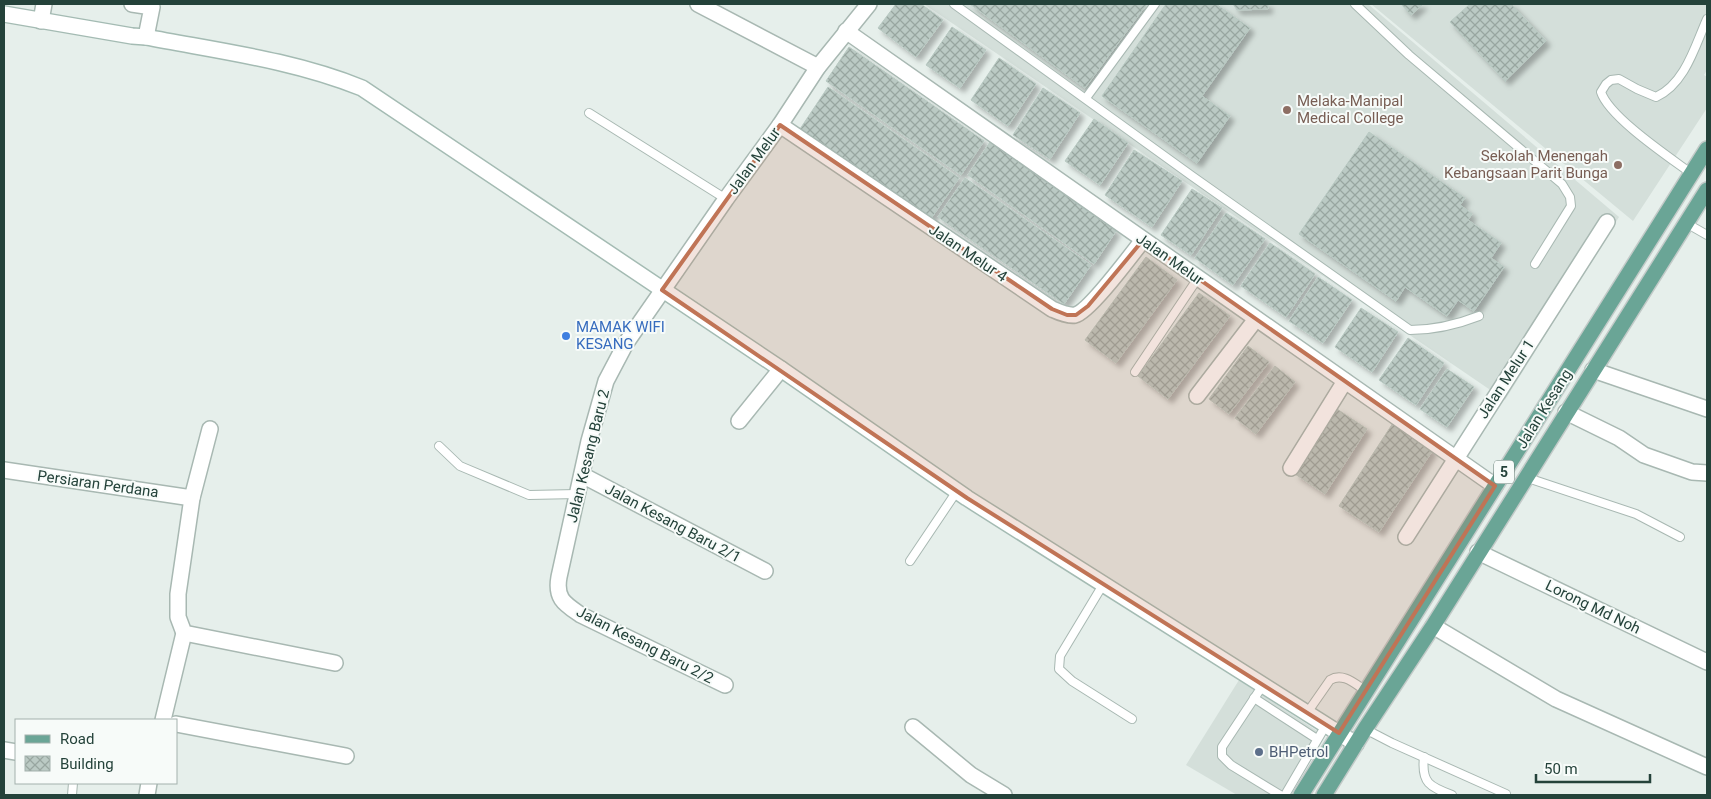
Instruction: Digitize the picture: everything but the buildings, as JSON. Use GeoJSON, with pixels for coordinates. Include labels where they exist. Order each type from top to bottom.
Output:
{"type":"FeatureCollection","features":[{"type":"Feature","properties":{"kind":"main road","name":"Jalan Kesang"},"geometry":{"type":"LineString","coordinates":[[1301,795],[1707,149]]}},
{"type":"Feature","properties":{"kind":"main road","name":"Jalan Kesang"},"geometry":{"type":"LineString","coordinates":[[1324,795],[1356,744],[1371,732],[1432,626],[1707,190]]}},
{"type":"Feature","properties":{"kind":"street"},"geometry":{"type":"LineString","coordinates":[[41,21],[44,4]]}},
{"type":"Feature","properties":{"kind":"street"},"geometry":{"type":"LineString","coordinates":[[132,4],[152,6],[146,37]]}},
{"type":"Feature","properties":{"kind":"street"},"geometry":{"type":"LineString","coordinates":[[698,4],[818,67]]}},
{"type":"Feature","properties":{"kind":"street","name":"Jalan Melur"},"geometry":{"type":"LineString","coordinates":[[662,290],[780,125],[818,67],[868,4]]}},
{"type":"Feature","properties":{"kind":"street"},"geometry":{"type":"LineString","coordinates":[[4,14],[146,37],[308,69],[362,88],[781,369],[958,491],[1356,744]]}},
{"type":"Feature","properties":{"kind":"street","name":"Jalan Melur"},"geometry":{"type":"LineString","coordinates":[[846,32],[1495,486]]}},
{"type":"Feature","properties":{"kind":"street","name":"Jalan Melur 4"},"geometry":{"type":"LineString","coordinates":[[780,125],[1052,309],[1067,315],[1076,315],[1088,306],[1144,240]]}},
{"type":"Feature","properties":{"kind":"street","name":"Jalan Melur 1"},"geometry":{"type":"LineString","coordinates":[[1406,537],[1607,222]]}},
{"type":"Feature","properties":{"kind":"street","name":"Jalan Kesang Baru 2"},"geometry":{"type":"LineString","coordinates":[[559,576],[589,442],[606,381],[626,343],[662,290]]}},
{"type":"Feature","properties":{"kind":"street"},"geometry":{"type":"LineString","coordinates":[[1197,396],[1256,319]]}},
{"type":"Feature","properties":{"kind":"street"},"geometry":{"type":"LineString","coordinates":[[740,421],[781,369]]}},
{"type":"Feature","properties":{"kind":"street"},"geometry":{"type":"LineString","coordinates":[[1593,370],[1707,409]]}},
{"type":"Feature","properties":{"kind":"street"},"geometry":{"type":"LineString","coordinates":[[1291,468],[1345,381]]}},
{"type":"Feature","properties":{"kind":"street"},"geometry":{"type":"LineString","coordinates":[[1566,412],[1619,438],[1644,455],[1692,472],[1707,473]]}},
{"type":"Feature","properties":{"kind":"street"},"geometry":{"type":"LineString","coordinates":[[163,719],[184,633],[178,617],[178,594],[192,498],[210,429]]}},
{"type":"Feature","properties":{"kind":"street","name":"Persiaran Perdana"},"geometry":{"type":"LineString","coordinates":[[4,470],[192,498]]}},
{"type":"Feature","properties":{"kind":"street","name":"Jalan Kesang Baru 2/1"},"geometry":{"type":"LineString","coordinates":[[582,475],[765,571]]}},
{"type":"Feature","properties":{"kind":"street","name":"Lorong Md Noh"},"geometry":{"type":"LineString","coordinates":[[1478,552],[1707,662]]}},
{"type":"Feature","properties":{"kind":"street","name":"Jalan Kesang Baru 2/2"},"geometry":{"type":"LineString","coordinates":[[559,576],[557,587],[562,602],[581,615],[725,685]]}},
{"type":"Feature","properties":{"kind":"street"},"geometry":{"type":"LineString","coordinates":[[1432,626],[1556,699],[1707,767]]}},
{"type":"Feature","properties":{"kind":"street"},"geometry":{"type":"LineString","coordinates":[[184,633],[335,663]]}},
{"type":"Feature","properties":{"kind":"street"},"geometry":{"type":"LineString","coordinates":[[178,724],[346,756]]}},
{"type":"Feature","properties":{"kind":"street"},"geometry":{"type":"LineString","coordinates":[[913,727],[971,775],[1004,795]]}},
{"type":"Feature","properties":{"kind":"lane"},"geometry":{"type":"LineString","coordinates":[[954,4],[1192,176],[1410,330],[1451,327],[1479,316]]}},
{"type":"Feature","properties":{"kind":"lane"},"geometry":{"type":"LineString","coordinates":[[1086,98],[1155,4]]}},
{"type":"Feature","properties":{"kind":"lane"},"geometry":{"type":"LineString","coordinates":[[1355,4],[1409,55],[1562,184],[1570,197],[1571,206],[1535,264]]}},
{"type":"Feature","properties":{"kind":"lane"},"geometry":{"type":"LineString","coordinates":[[1692,174],[1616,115],[1604,100],[1601,92],[1611,80],[1619,79],[1656,97],[1665,93],[1674,85],[1688,62],[1707,19]]}},
{"type":"Feature","properties":{"kind":"lane"},"geometry":{"type":"LineString","coordinates":[[589,113],[726,199]]}},
{"type":"Feature","properties":{"kind":"lane"},"geometry":{"type":"LineString","coordinates":[[1686,223],[1707,235]]}},
{"type":"Feature","properties":{"kind":"lane"},"geometry":{"type":"LineString","coordinates":[[1135,372],[1198,278]]}},
{"type":"Feature","properties":{"kind":"lane"},"geometry":{"type":"LineString","coordinates":[[439,446],[460,466],[529,495],[577,494]]}},
{"type":"Feature","properties":{"kind":"lane"},"geometry":{"type":"LineString","coordinates":[[1525,477],[1636,514],[1680,536]]}},
{"type":"Feature","properties":{"kind":"lane"},"geometry":{"type":"LineString","coordinates":[[910,561],[958,491]]}},
{"type":"Feature","properties":{"kind":"lane"},"geometry":{"type":"LineString","coordinates":[[1104,583],[1060,656],[1060,669],[1072,681],[1132,719]]}},
{"type":"Feature","properties":{"kind":"lane"},"geometry":{"type":"LineString","coordinates":[[1307,713],[1330,680],[1335,677],[1342,676],[1366,690]]}},
{"type":"Feature","properties":{"kind":"lane"},"geometry":{"type":"LineString","coordinates":[[1263,685],[1222,748],[1222,756],[1231,765],[1280,795]]}},
{"type":"Feature","properties":{"kind":"lane"},"geometry":{"type":"LineString","coordinates":[[1254,698],[1317,739]]}},
{"type":"Feature","properties":{"kind":"lane"},"geometry":{"type":"LineString","coordinates":[[1285,795],[1326,725]]}},
{"type":"Feature","properties":{"kind":"lane"},"geometry":{"type":"LineString","coordinates":[[1371,732],[1506,794]]}},
{"type":"Feature","properties":{"kind":"lane"},"geometry":{"type":"LineString","coordinates":[[1424,757],[1422,770],[1426,781],[1434,788],[1452,795]]}},
{"type":"Feature","properties":{"kind":"highlighted area"},"geometry":{"type":"Polygon","coordinates":[[[780,125],[1052,309],[1067,315],[1076,315],[1088,306],[1143,240],[1495,486],[1339,733],[967,498],[662,290],[780,125]]]}},
{"type":"Feature","properties":{"kind":"shaded area","name":"Melaka-Manipal Medical College"},"geometry":{"type":"Polygon","coordinates":[[[924,4],[1368,4],[1619,217],[1505,400],[924,4]]]}},
{"type":"Feature","properties":{"kind":"shaded area","name":"Sekolah Menengah Kebangsaan Parit Bunga"},"geometry":{"type":"Polygon","coordinates":[[[1371,4],[1707,4],[1707,70],[1704,75],[1707,77],[1707,108],[1633,221],[1371,4]]]}},
{"type":"Feature","properties":{"kind":"shaded area"},"geometry":{"type":"Polygon","coordinates":[[[1239,680],[1325,736],[1290,795],[1237,795],[1186,765],[1239,680]]]}},
{"type":"Feature","properties":{"kind":"place","name":"Melaka-Manipal Medical College"},"geometry":{"type":"Point","coordinates":[1287,110]}},
{"type":"Feature","properties":{"kind":"place","name":"Sekolah Menengah Kebangsaan Parit Bunga"},"geometry":{"type":"Point","coordinates":[1618,165]}},
{"type":"Feature","properties":{"kind":"place","name":"MAMAK WIFI KESANG"},"geometry":{"type":"Point","coordinates":[566,336]}},
{"type":"Feature","properties":{"kind":"place","name":"BHPetrol"},"geometry":{"type":"Point","coordinates":[1259,752]}}]}
